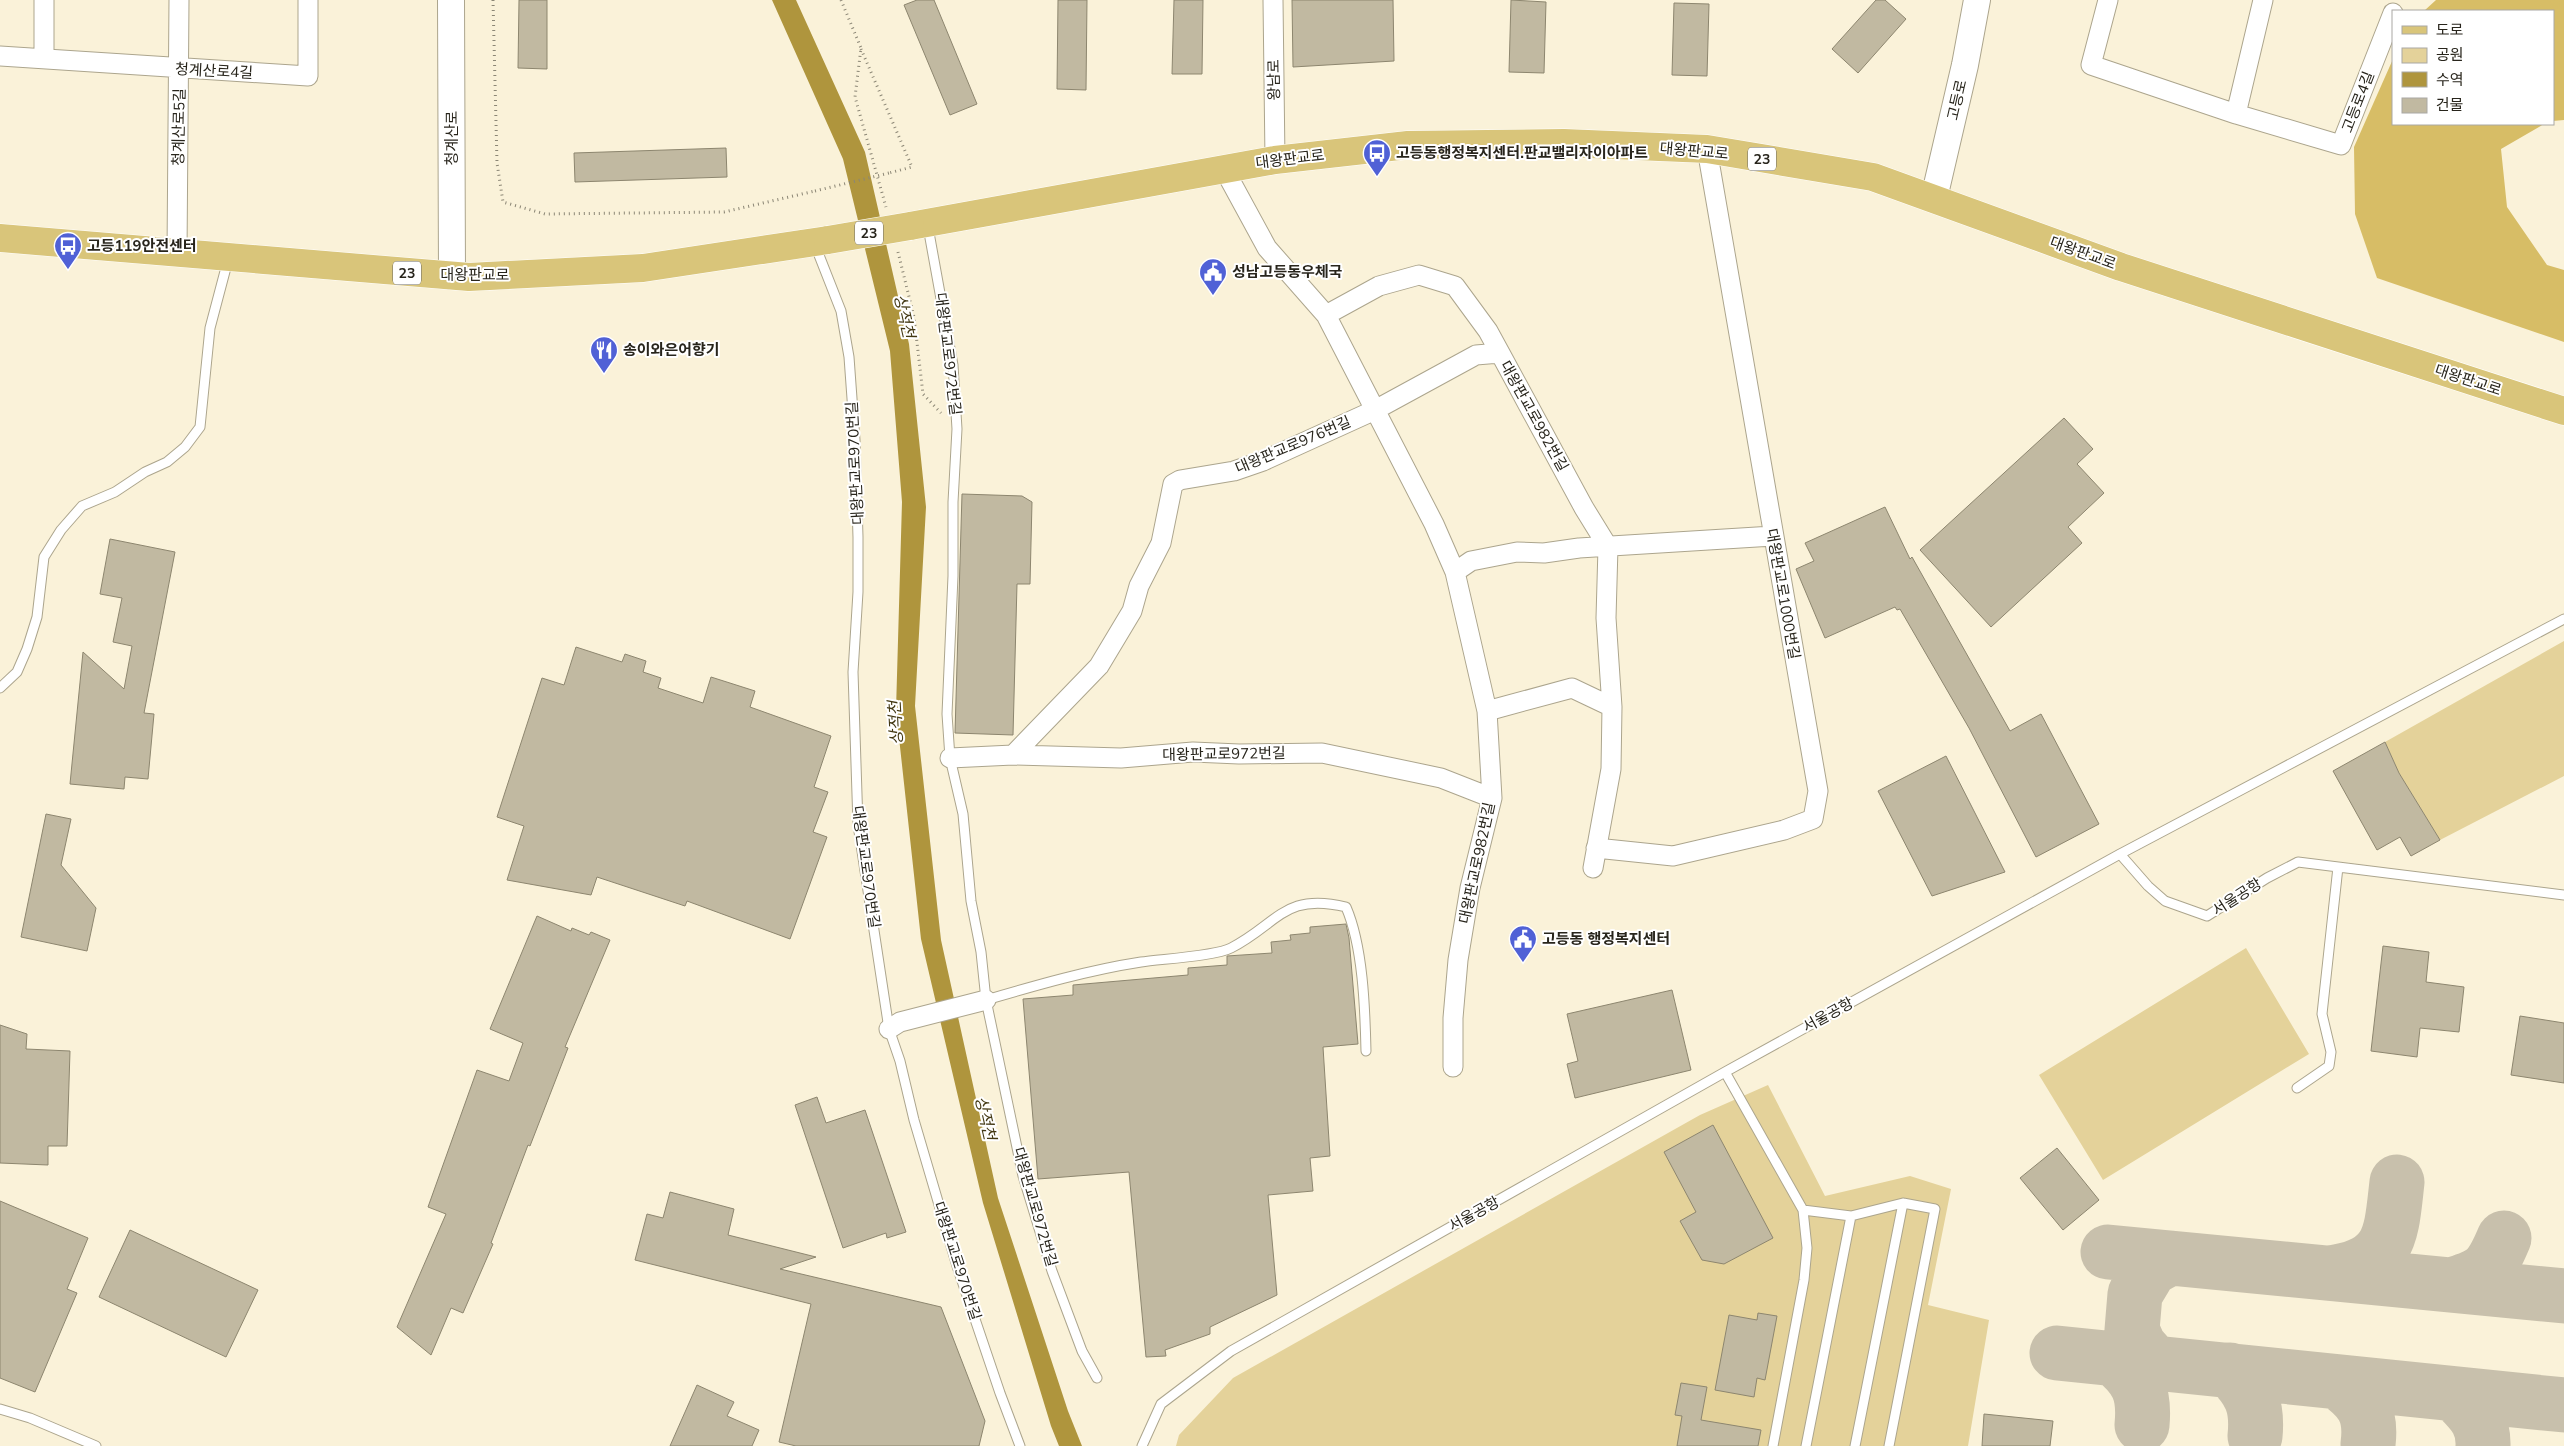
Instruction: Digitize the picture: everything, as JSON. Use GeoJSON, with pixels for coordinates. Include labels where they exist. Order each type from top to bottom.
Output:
{"type":"FeatureCollection","features":[{"type":"Feature","properties":{"kind":"main road","name":"청계산로"},"geometry":{"type":"LineString","coordinates":[[451,0],[452,276]]}},
{"type":"Feature","properties":{"kind":"main road","name":"고등로"},"geometry":{"type":"LineString","coordinates":[[1934,198],[1965,64],[1977,0]]}},
{"type":"Feature","properties":{"kind":"main road","name":"대왕판교로"},"geometry":{"type":"LineString","coordinates":[[919,223],[1224,168],[1275,160],[1408,145],[1564,143],[1707,149],[1873,177],[2121,267],[2564,411]]}},
{"type":"Feature","properties":{"kind":"main road","name":"23"},"geometry":{"type":"LineString","coordinates":[[821,242],[919,223]]}},
{"type":"Feature","properties":{"kind":"main road","name":"대왕판교로"},"geometry":{"type":"LineString","coordinates":[[0,238],[469,277],[643,268],[821,242]]}},
{"type":"Feature","properties":{"kind":"street"},"geometry":{"type":"LineString","coordinates":[[44,0],[44,59]]}},
{"type":"Feature","properties":{"kind":"street","name":"청계산로5길"},"geometry":{"type":"LineString","coordinates":[[177,254],[179,0]]}},
{"type":"Feature","properties":{"kind":"street","name":"청계산로4길"},"geometry":{"type":"LineString","coordinates":[[0,56],[308,76],[308,0]]}},
{"type":"Feature","properties":{"kind":"street","name":"왕남로"},"geometry":{"type":"LineString","coordinates":[[1273,0],[1275,160]]}},
{"type":"Feature","properties":{"kind":"street","name":"고등로4길"},"geometry":{"type":"LineString","coordinates":[[2108,0],[2090,65],[2236,114],[2341,145],[2392,15]]}},
{"type":"Feature","properties":{"kind":"street"},"geometry":{"type":"LineString","coordinates":[[2236,114],[2263,0]]}},
{"type":"Feature","properties":{"kind":"street","name":"대왕판교로1000번길"},"geometry":{"type":"LineString","coordinates":[[1596,848],[1673,856],[1784,830],[1812,819],[1818,791],[1707,149]]}},
{"type":"Feature","properties":{"kind":"street","name":"대왕판교로982번길"},"geometry":{"type":"LineString","coordinates":[[1224,168],[1267,248],[1326,315],[1434,524],[1455,572],[1487,711],[1492,798],[1470,888],[1458,960],[1453,1018],[1453,1066]]}},
{"type":"Feature","properties":{"kind":"street"},"geometry":{"type":"LineString","coordinates":[[1326,315],[1379,286],[1419,275],[1455,286],[1488,331],[1500,353]]}},
{"type":"Feature","properties":{"kind":"street","name":"대왕판교로982번길"},"geometry":{"type":"LineString","coordinates":[[1375,410],[1476,355],[1500,353],[1584,508],[1608,547]]}},
{"type":"Feature","properties":{"kind":"street","name":"대왕판교로976번길"},"geometry":{"type":"LineString","coordinates":[[1013,755],[1099,666],[1127,619],[1143,578],[1161,543],[1173,484],[1180,480],[1234,471],[1263,461],[1375,410]]}},
{"type":"Feature","properties":{"kind":"street"},"geometry":{"type":"LineString","coordinates":[[1455,572],[1471,561],[1517,552],[1544,553],[1773,536]]}},
{"type":"Feature","properties":{"kind":"street"},"geometry":{"type":"LineString","coordinates":[[1593,868],[1611,769],[1612,707],[1606,618],[1608,547]]}},
{"type":"Feature","properties":{"kind":"street"},"geometry":{"type":"LineString","coordinates":[[1487,711],[1572,688],[1612,707]]}},
{"type":"Feature","properties":{"kind":"street","name":"대왕판교로972번길"},"geometry":{"type":"LineString","coordinates":[[950,758],[1013,755],[1121,758],[1193,752],[1238,754],[1322,753],[1440,778],[1492,798]]}},
{"type":"Feature","properties":{"kind":"street"},"geometry":{"type":"LineString","coordinates":[[895,1025],[981,1002]]}},
{"type":"Feature","properties":{"kind":"lane","name":"대왕판교로972번길"},"geometry":{"type":"LineString","coordinates":[[919,223],[953,365],[957,429],[947,714],[950,758],[963,814],[971,901],[981,952],[981,1002],[1023,1176],[1052,1271],[1082,1351],[1097,1378]]}},
{"type":"Feature","properties":{"kind":"lane","name":"대왕판교로970번길"},"geometry":{"type":"LineString","coordinates":[[821,242],[841,311],[849,357],[855,440],[858,592],[853,672],[858,825],[900,1061],[914,1120],[952,1247],[1000,1393],[1020,1446]]}},
{"type":"Feature","properties":{"kind":"lane"},"geometry":{"type":"LineString","coordinates":[[0,688],[16,672],[27,649],[38,617],[44,556],[62,530],[82,506],[115,492],[145,472],[167,462],[185,447],[200,427],[210,328],[229,258]]}},
{"type":"Feature","properties":{"kind":"lane"},"geometry":{"type":"LineString","coordinates":[[2120,854],[2564,619]]}},
{"type":"Feature","properties":{"kind":"lane","name":"서울공항"},"geometry":{"type":"LineString","coordinates":[[1142,1446],[1161,1404],[1231,1351],[1725,1072],[2120,854],[2148,886],[2165,901],[2207,916],[2267,878],[2298,862],[2564,896]]}},
{"type":"Feature","properties":{"kind":"lane"},"geometry":{"type":"LineString","coordinates":[[2297,1088],[2329,1066],[2331,1052],[2322,1014],[2338,867]]}},
{"type":"Feature","properties":{"kind":"lane"},"geometry":{"type":"LineString","coordinates":[[981,1002],[1030,987],[1139,962],[1230,949],[1286,909],[1324,901],[1346,907],[1355,927],[1366,1021],[1366,1051]]}},
{"type":"Feature","properties":{"kind":"lane"},"geometry":{"type":"LineString","coordinates":[[1725,1072],[1803,1210],[1807,1248],[1804,1280],[1773,1446]]}},
{"type":"Feature","properties":{"kind":"lane"},"geometry":{"type":"LineString","coordinates":[[1803,1210],[1851,1216],[1903,1203],[1936,1209],[1889,1446]]}},
{"type":"Feature","properties":{"kind":"lane"},"geometry":{"type":"LineString","coordinates":[[1855,1446],[1903,1203]]}},
{"type":"Feature","properties":{"kind":"lane"},"geometry":{"type":"LineString","coordinates":[[1806,1446],[1851,1216]]}},
{"type":"Feature","properties":{"kind":"lane"},"geometry":{"type":"LineString","coordinates":[[0,1409],[30,1418],[96,1446]]}},
{"type":"Feature","properties":{"kind":"path"},"geometry":{"type":"LineString","coordinates":[[494,0],[497,163],[503,202],[545,214],[724,212],[912,167],[861,48]]}},
{"type":"Feature","properties":{"kind":"green space"},"geometry":{"type":"Polygon","coordinates":[[[2564,641],[2564,776],[2440,840],[2399,773],[2385,742],[2564,641]]]}},
{"type":"Feature","properties":{"kind":"green space"},"geometry":{"type":"Polygon","coordinates":[[[2246,948],[2309,1054],[2103,1180],[2039,1075],[2246,948]]]}},
{"type":"Feature","properties":{"kind":"green space"},"geometry":{"type":"Polygon","coordinates":[[[1768,1085],[1825,1196],[1910,1176],[1951,1189],[1928,1305],[1989,1320],[1968,1446],[1176,1446],[1179,1435],[1233,1378],[1700,1115],[1768,1085]]]}},
{"type":"Feature","properties":{"kind":"shaded area"},"geometry":{"type":"Polygon","coordinates":[[[2436,0],[2564,0],[2564,120],[2554,121],[2554,10],[2425,10],[2436,0]]]}},
{"type":"Feature","properties":{"kind":"shaded area"},"geometry":{"type":"Polygon","coordinates":[[[2392,61],[2392,125],[2542,125],[2501,149],[2507,207],[2547,265],[2564,270],[2564,342],[2377,278],[2355,214],[2354,147],[2392,61]]]}},
{"type":"Feature","properties":{"kind":"water"},"geometry":{"type":"Polygon","coordinates":[[[772,0],[796,0],[865,152],[909,344],[926,507],[915,706],[941,940],[998,1198],[1068,1411],[1082,1446],[1059,1446],[1051,1426],[983,1203],[921,939],[896,710],[902,502],[890,351],[843,159],[772,0]]]}},
{"type":"Feature","properties":{"kind":"building"},"geometry":{"type":"Polygon","coordinates":[[[519,0],[547,0],[547,69],[518,68],[519,0]]]}},
{"type":"Feature","properties":{"kind":"building"},"geometry":{"type":"Polygon","coordinates":[[[917,0],[934,0],[977,104],[950,115],[904,5],[917,0]]]}},
{"type":"Feature","properties":{"kind":"building"},"geometry":{"type":"Polygon","coordinates":[[[1058,0],[1087,0],[1086,90],[1057,89],[1058,0]]]}},
{"type":"Feature","properties":{"kind":"building"},"geometry":{"type":"Polygon","coordinates":[[[1174,0],[1203,0],[1202,74],[1172,74],[1174,0]]]}},
{"type":"Feature","properties":{"kind":"building"},"geometry":{"type":"Polygon","coordinates":[[[1292,0],[1393,0],[1394,61],[1293,67],[1292,0]]]}},
{"type":"Feature","properties":{"kind":"building"},"geometry":{"type":"Polygon","coordinates":[[[1511,0],[1546,2],[1544,73],[1509,72],[1511,0]]]}},
{"type":"Feature","properties":{"kind":"building"},"geometry":{"type":"Polygon","coordinates":[[[1876,0],[1885,0],[1906,19],[1858,73],[1832,49],[1876,0]]]}},
{"type":"Feature","properties":{"kind":"building"},"geometry":{"type":"Polygon","coordinates":[[[1674,3],[1709,4],[1707,76],[1672,75],[1674,3]]]}},
{"type":"Feature","properties":{"kind":"building"},"geometry":{"type":"Polygon","coordinates":[[[726,148],[727,177],[575,182],[574,153],[726,148]]]}},
{"type":"Feature","properties":{"kind":"building"},"geometry":{"type":"Polygon","coordinates":[[[2064,418],[2093,449],[2077,464],[2104,493],[2068,527],[2082,543],[1991,627],[1920,550],[2064,418]]]}},
{"type":"Feature","properties":{"kind":"building"},"geometry":{"type":"Polygon","coordinates":[[[962,494],[1022,496],[1032,502],[1030,584],[1017,584],[1013,735],[955,733],[962,494]]]}},
{"type":"Feature","properties":{"kind":"building"},"geometry":{"type":"Polygon","coordinates":[[[1885,507],[1910,559],[1912,557],[2010,731],[2041,714],[2099,824],[2036,857],[1969,728],[1900,609],[1897,610],[1895,607],[1825,638],[1796,569],[1814,561],[1805,543],[1885,507]]]}},
{"type":"Feature","properties":{"kind":"building"},"geometry":{"type":"Polygon","coordinates":[[[110,539],[175,552],[144,713],[154,714],[148,779],[125,777],[124,789],[70,784],[83,652],[124,689],[132,646],[113,642],[122,598],[100,594],[110,539]]]}},
{"type":"Feature","properties":{"kind":"building"},"geometry":{"type":"Polygon","coordinates":[[[576,647],[622,662],[625,654],[646,661],[643,672],[661,678],[658,688],[703,703],[711,677],[755,691],[750,707],[831,736],[814,787],[828,792],[813,832],[827,837],[790,939],[687,901],[685,906],[597,877],[591,895],[507,880],[524,826],[497,817],[542,678],[564,685],[576,647]]]}},
{"type":"Feature","properties":{"kind":"building"},"geometry":{"type":"Polygon","coordinates":[[[2385,742],[2399,773],[2440,840],[2411,856],[2400,837],[2377,850],[2333,771],[2385,742]]]}},
{"type":"Feature","properties":{"kind":"building"},"geometry":{"type":"Polygon","coordinates":[[[1946,756],[2005,872],[1932,896],[1878,791],[1946,756]]]}},
{"type":"Feature","properties":{"kind":"building"},"geometry":{"type":"Polygon","coordinates":[[[46,814],[71,819],[61,865],[96,908],[87,951],[21,937],[46,814]]]}},
{"type":"Feature","properties":{"kind":"building"},"geometry":{"type":"Polygon","coordinates":[[[537,916],[571,931],[572,928],[589,935],[591,932],[610,940],[565,1047],[568,1048],[530,1146],[528,1145],[491,1243],[493,1244],[463,1313],[451,1308],[431,1355],[397,1327],[446,1214],[428,1207],[477,1070],[509,1081],[523,1043],[490,1029],[537,916]]]}},
{"type":"Feature","properties":{"kind":"building"},"geometry":{"type":"Polygon","coordinates":[[[1346,924],[1349,938],[1358,1044],[1323,1047],[1330,1156],[1310,1158],[1313,1191],[1268,1195],[1277,1295],[1210,1327],[1210,1334],[1165,1350],[1166,1356],[1146,1357],[1129,1172],[1038,1179],[1023,999],[1073,995],[1073,985],[1188,975],[1188,968],[1227,965],[1227,956],[1272,953],[1271,942],[1291,940],[1290,935],[1310,933],[1310,927],[1346,924]]]}},
{"type":"Feature","properties":{"kind":"building"},"geometry":{"type":"Polygon","coordinates":[[[2383,946],[2429,952],[2426,982],[2464,987],[2459,1032],[2420,1028],[2417,1057],[2371,1051],[2383,946]]]}},
{"type":"Feature","properties":{"kind":"building"},"geometry":{"type":"Polygon","coordinates":[[[1672,990],[1691,1070],[1575,1098],[1567,1064],[1578,1061],[1567,1014],[1672,990]]]}},
{"type":"Feature","properties":{"kind":"building"},"geometry":{"type":"Polygon","coordinates":[[[2520,1016],[2564,1023],[2564,1083],[2511,1075],[2520,1016]]]}},
{"type":"Feature","properties":{"kind":"building"},"geometry":{"type":"Polygon","coordinates":[[[0,1025],[27,1034],[26,1049],[70,1051],[67,1146],[48,1146],[48,1165],[0,1163],[0,1025]]]}},
{"type":"Feature","properties":{"kind":"building"},"geometry":{"type":"Polygon","coordinates":[[[817,1097],[826,1123],[865,1110],[906,1232],[887,1238],[886,1233],[843,1248],[795,1105],[817,1097]]]}},
{"type":"Feature","properties":{"kind":"building"},"geometry":{"type":"Polygon","coordinates":[[[1713,1125],[1773,1238],[1724,1264],[1702,1260],[1680,1221],[1696,1212],[1664,1152],[1713,1125]]]}},
{"type":"Feature","properties":{"kind":"building"},"geometry":{"type":"Polygon","coordinates":[[[2057,1148],[2099,1200],[2063,1230],[2020,1178],[2057,1148]]]}},
{"type":"Feature","properties":{"kind":"building"},"geometry":{"type":"Polygon","coordinates":[[[670,1192],[734,1209],[728,1235],[816,1257],[780,1269],[941,1307],[985,1421],[979,1446],[796,1446],[779,1442],[811,1304],[635,1260],[647,1214],[663,1218],[670,1192]]]}},
{"type":"Feature","properties":{"kind":"building"},"geometry":{"type":"Polygon","coordinates":[[[0,1201],[88,1238],[67,1289],[77,1293],[35,1392],[0,1378],[0,1201]]]}},
{"type":"Feature","properties":{"kind":"building"},"geometry":{"type":"Polygon","coordinates":[[[130,1230],[258,1290],[226,1357],[99,1297],[130,1230]]]}},
{"type":"Feature","properties":{"kind":"building"},"geometry":{"type":"Polygon","coordinates":[[[1758,1313],[1777,1316],[1765,1380],[1757,1378],[1754,1397],[1715,1390],[1729,1315],[1757,1320],[1758,1313]]]}},
{"type":"Feature","properties":{"kind":"building"},"geometry":{"type":"Polygon","coordinates":[[[1681,1383],[1707,1387],[1701,1420],[1761,1430],[1758,1446],[1677,1446],[1682,1416],[1675,1415],[1681,1383]]]}},
{"type":"Feature","properties":{"kind":"building"},"geometry":{"type":"Polygon","coordinates":[[[697,1385],[734,1402],[727,1416],[759,1430],[752,1446],[670,1446],[697,1385]]]}},
{"type":"Feature","properties":{"kind":"building"},"geometry":{"type":"Polygon","coordinates":[[[1984,1414],[2053,1421],[2050,1446],[1982,1446],[1984,1414]]]}},
{"type":"Feature","properties":{"kind":"taxiway"},"geometry":{"type":"LineString","coordinates":[[2331,1273],[2351,1269],[2366,1262],[2377,1254],[2385,1244],[2393,1217],[2397,1182]]}},
{"type":"Feature","properties":{"kind":"taxiway"},"geometry":{"type":"LineString","coordinates":[[2451,1285],[2472,1278],[2485,1270],[2495,1258],[2504,1238]]}},
{"type":"Feature","properties":{"kind":"taxiway"},"geometry":{"type":"LineString","coordinates":[[2108,1252],[2564,1296]]}},
{"type":"Feature","properties":{"kind":"taxiway"},"geometry":{"type":"LineString","coordinates":[[2154,1363],[2139,1346],[2132,1330],[2135,1294],[2150,1269],[2170,1258]]}},
{"type":"Feature","properties":{"kind":"taxiway"},"geometry":{"type":"LineString","coordinates":[[2057,1353],[2564,1405]]}},
{"type":"Feature","properties":{"kind":"taxiway"},"geometry":{"type":"LineString","coordinates":[[2113,1358],[2122,1365],[2138,1387],[2142,1404],[2142,1425]]}},
{"type":"Feature","properties":{"kind":"taxiway"},"geometry":{"type":"LineString","coordinates":[[2230,1370],[2243,1385],[2252,1400],[2256,1425],[2255,1436]]}},
{"type":"Feature","properties":{"kind":"taxiway"},"geometry":{"type":"LineString","coordinates":[[2338,1382],[2353,1394],[2367,1415],[2368,1444]]}},
{"type":"Feature","properties":{"kind":"taxiway"},"geometry":{"type":"LineString","coordinates":[[2455,1394],[2479,1423],[2483,1437],[2483,1446]]}},
{"type":"Feature","properties":{"kind":"place","name":"고등동행정복지센터.판교밸리자이아파트"},"geometry":{"type":"Point","coordinates":[1377,177]}},
{"type":"Feature","properties":{"kind":"place","name":"고등119안전센터"},"geometry":{"type":"Point","coordinates":[68,270]}},
{"type":"Feature","properties":{"kind":"place","name":"성남고등동우체국"},"geometry":{"type":"Point","coordinates":[1213,296]}},
{"type":"Feature","properties":{"kind":"place","name":"송이와은어향기"},"geometry":{"type":"Point","coordinates":[604,374]}},
{"type":"Feature","properties":{"kind":"place","name":"고등동 행정복지센터"},"geometry":{"type":"Point","coordinates":[1523,963]}},
{"type":"Feature","properties":{"kind":"water label","name":"상적천"},"geometry":{"type":"Point","coordinates":[905,316]}},
{"type":"Feature","properties":{"kind":"water label","name":"상적천"},"geometry":{"type":"Point","coordinates":[895,723]}},
{"type":"Feature","properties":{"kind":"water label","name":"상적천"},"geometry":{"type":"Point","coordinates":[986,1118]}}]}
